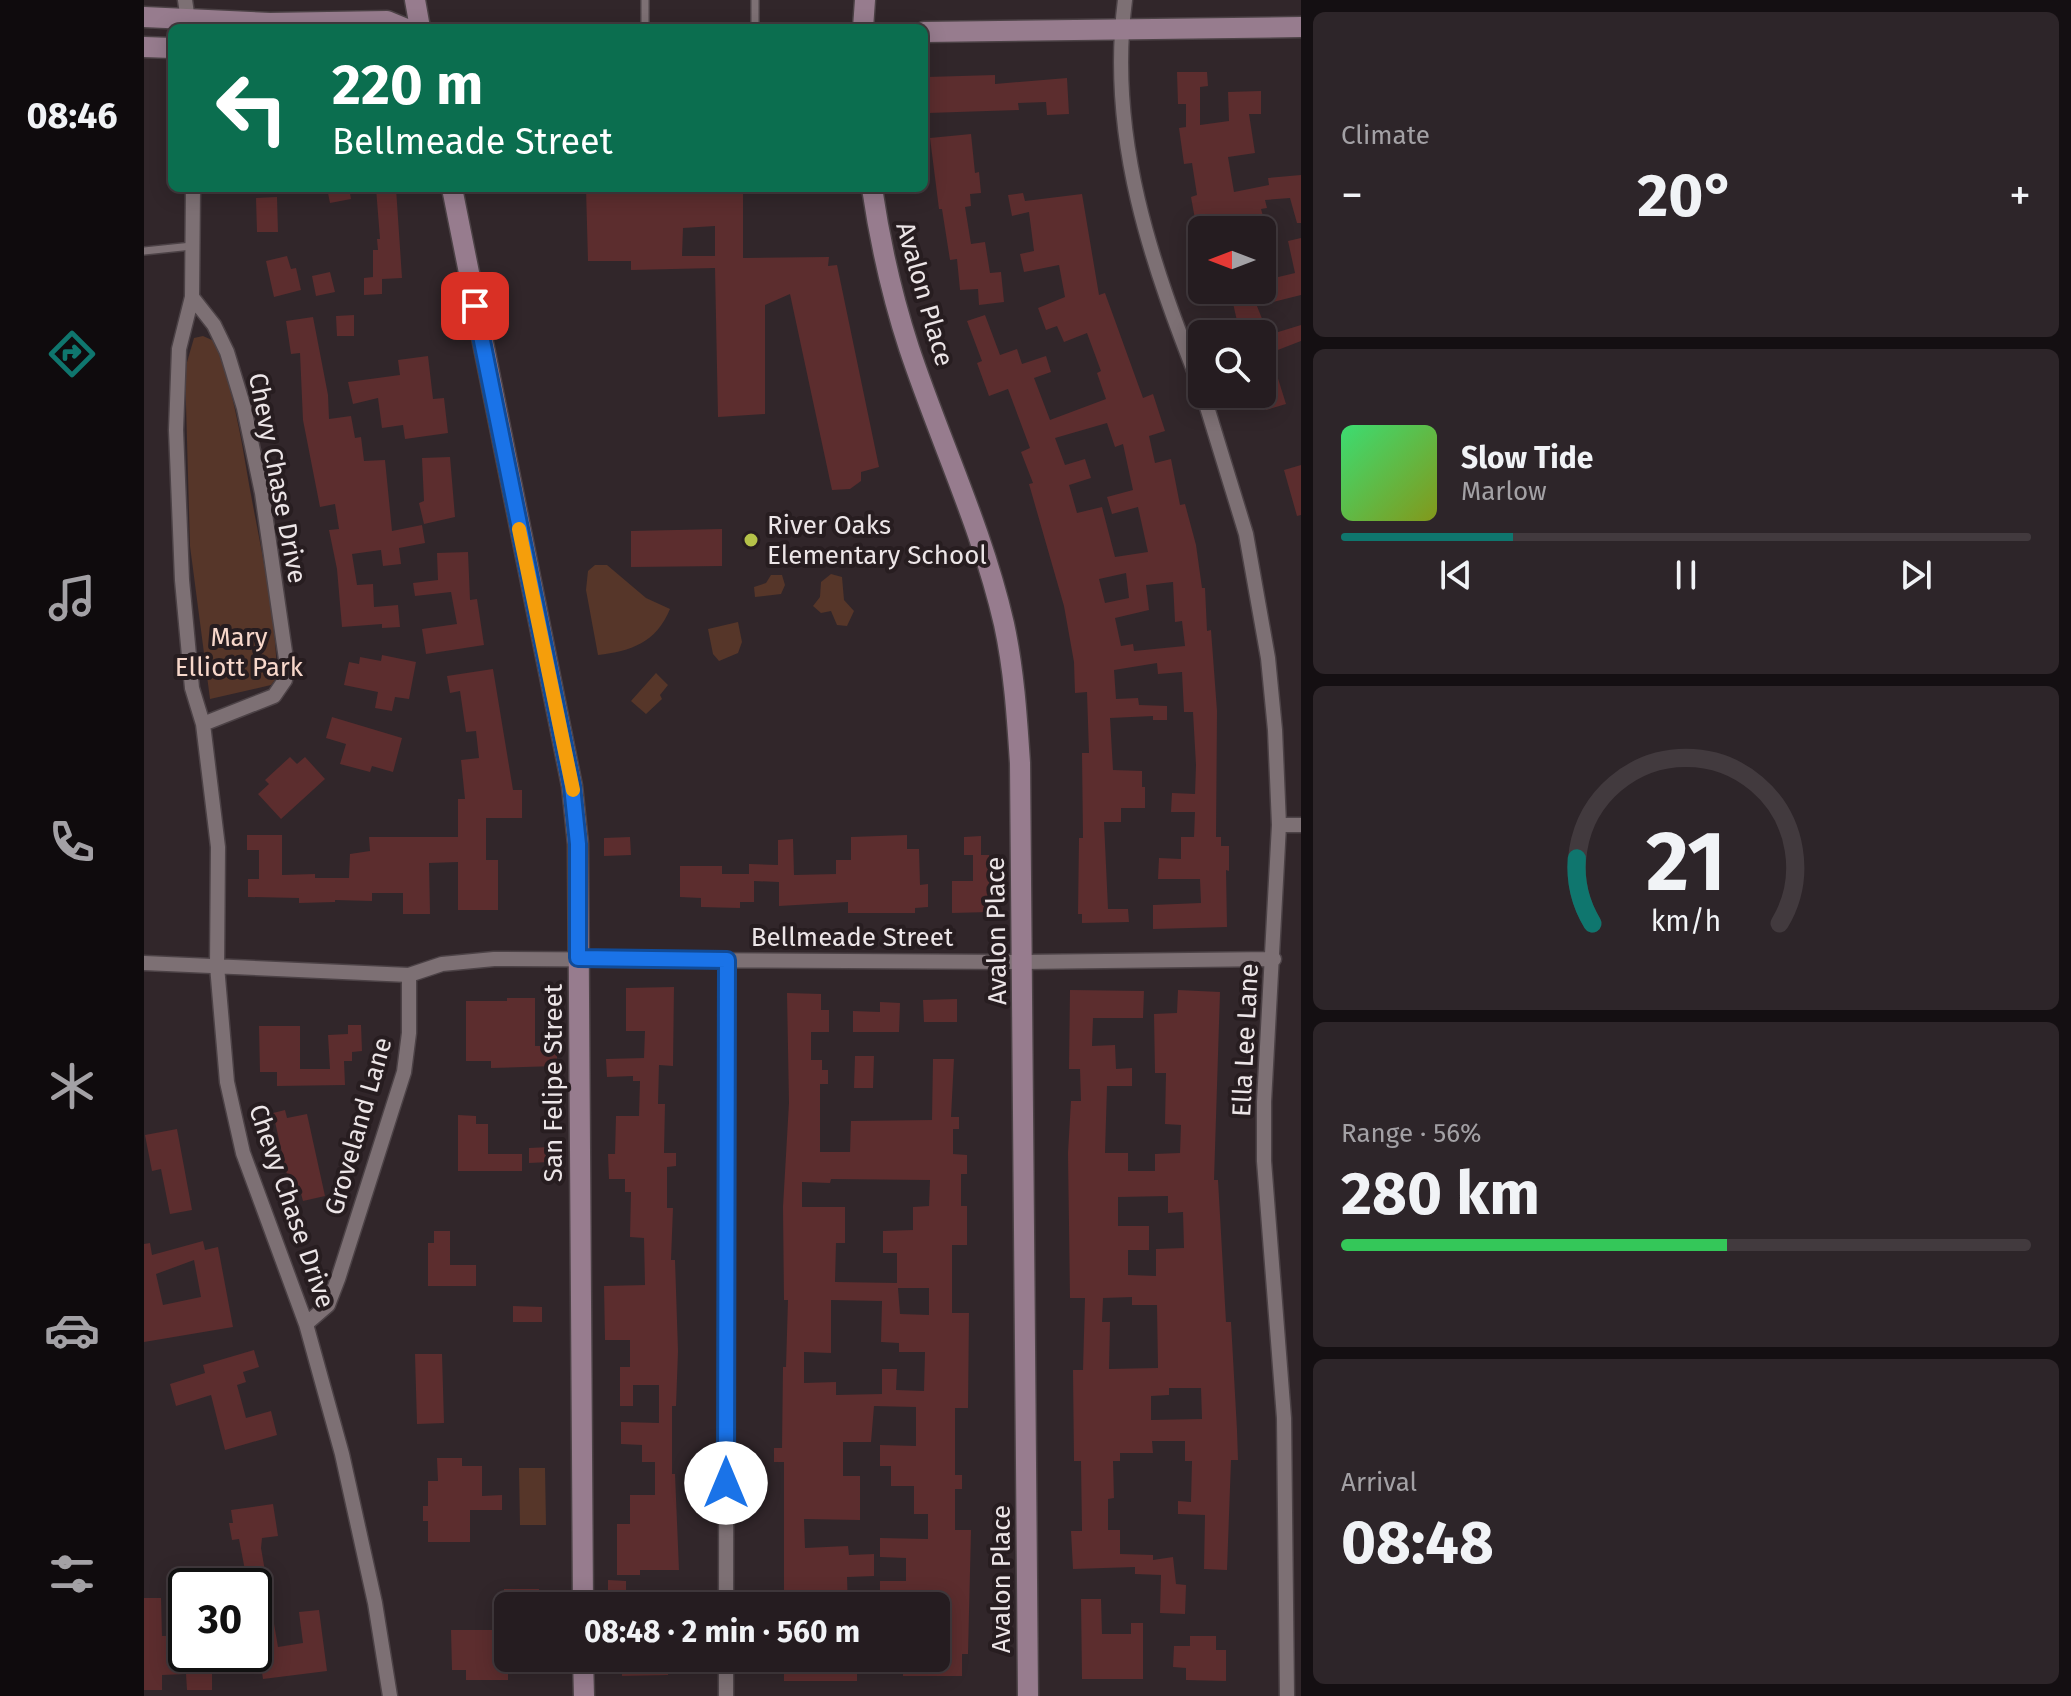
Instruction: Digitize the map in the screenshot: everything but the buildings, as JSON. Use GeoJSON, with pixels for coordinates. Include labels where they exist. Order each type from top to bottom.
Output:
{"type":"FeatureCollection","features":[{"type":"Feature","properties":{"kind":"main road"},"geometry":{"type":"LineString","coordinates":[[415,0],[419,24]]}},
{"type":"Feature","properties":{"kind":"main road"},"geometry":{"type":"LineString","coordinates":[[863,24],[865,0]]}},
{"type":"Feature","properties":{"kind":"main road"},"geometry":{"type":"LineString","coordinates":[[144,17],[187,16],[270,23],[387,21],[394,24]]}},
{"type":"Feature","properties":{"kind":"main road"},"geometry":{"type":"LineString","coordinates":[[928,32],[1301,27]]}},
{"type":"Feature","properties":{"kind":"main road"},"geometry":{"type":"LineString","coordinates":[[144,47],[168,48]]}},
{"type":"Feature","properties":{"kind":"main road","name":"San Felipe Street"},"geometry":{"type":"LineString","coordinates":[[453,192],[572,786],[578,844],[583,1592]]}},
{"type":"Feature","properties":{"kind":"main road","name":"Avalon Place"},"geometry":{"type":"LineString","coordinates":[[873,192],[893,293],[910,351],[968,501],[1005,626],[1016,696],[1020,763],[1028,1696]]}},
{"type":"Feature","properties":{"kind":"main road"},"geometry":{"type":"LineString","coordinates":[[583,1672],[584,1696]]}},
{"type":"Feature","properties":{"kind":"street","name":"Ella Lee Lane"},"geometry":{"type":"LineString","coordinates":[[1125,0],[1121,30],[1125,146],[1137,204],[1161,288],[1188,357]]}},
{"type":"Feature","properties":{"kind":"street","name":"Chevy Chase Drive"},"geometry":{"type":"LineString","coordinates":[[193,192],[192,297],[179,349],[176,430],[182,580],[192,688],[203,724],[218,847],[217,966],[227,1082],[243,1153],[306,1324],[345,1469],[375,1603],[390,1696]]}},
{"type":"Feature","properties":{"kind":"street","name":"Chevy Chase Drive"},"geometry":{"type":"LineString","coordinates":[[192,297],[214,325],[244,408],[262,493],[286,659],[285,680],[274,696],[203,724]]}},
{"type":"Feature","properties":{"kind":"street","name":"Ella Lee Lane"},"geometry":{"type":"LineString","coordinates":[[1207,408],[1235,490],[1258,594],[1275,730],[1279,825],[1264,1102],[1264,1161],[1284,1404],[1287,1696]]}},
{"type":"Feature","properties":{"kind":"street"},"geometry":{"type":"LineString","coordinates":[[1279,825],[1301,825]]}},
{"type":"Feature","properties":{"kind":"street","name":"Bellmeade Street"},"geometry":{"type":"LineString","coordinates":[[144,963],[409,975],[442,964],[494,959],[1022,962],[1274,959]]}},
{"type":"Feature","properties":{"kind":"street"},"geometry":{"type":"LineString","coordinates":[[726,1592],[727,960]]}},
{"type":"Feature","properties":{"kind":"street","name":"Groveland Lane"},"geometry":{"type":"LineString","coordinates":[[306,1324],[328,1305],[404,1072],[409,1033],[409,975]]}},
{"type":"Feature","properties":{"kind":"street"},"geometry":{"type":"LineString","coordinates":[[726,1672],[726,1696]]}},
{"type":"Feature","properties":{"kind":"lane"},"geometry":{"type":"LineString","coordinates":[[645,0],[645,24]]}},
{"type":"Feature","properties":{"kind":"lane"},"geometry":{"type":"LineString","coordinates":[[755,0],[755,24]]}},
{"type":"Feature","properties":{"kind":"lane"},"geometry":{"type":"LineString","coordinates":[[144,251],[192,246]]}},
{"type":"Feature","properties":{"kind":"green space","name":"Mary Elliott Park"},"geometry":{"type":"Polygon","coordinates":[[[203,336],[214,341],[237,417],[268,586],[277,677],[271,685],[210,699],[190,546],[185,369],[194,338],[203,336]]]}},
{"type":"Feature","properties":{"kind":"green space"},"geometry":{"type":"Polygon","coordinates":[[[595,565],[607,565],[646,598],[670,609],[657,630],[632,648],[598,655],[586,590],[588,571],[595,565]]]}},
{"type":"Feature","properties":{"kind":"green space"},"geometry":{"type":"Polygon","coordinates":[[[831,574],[842,577],[844,600],[854,611],[847,626],[837,625],[831,611],[821,613],[813,606],[820,597],[821,582],[831,574]]]}},
{"type":"Feature","properties":{"kind":"green space"},"geometry":{"type":"Polygon","coordinates":[[[771,575],[782,575],[785,585],[781,594],[755,597],[754,587],[766,583],[771,575]]]}},
{"type":"Feature","properties":{"kind":"green space"},"geometry":{"type":"Polygon","coordinates":[[[738,622],[742,642],[738,653],[719,661],[713,654],[708,629],[738,622]]]}},
{"type":"Feature","properties":{"kind":"green space"},"geometry":{"type":"Polygon","coordinates":[[[656,673],[668,685],[660,695],[662,699],[646,714],[631,701],[656,673]]]}},
{"type":"Feature","properties":{"kind":"green space"},"geometry":{"type":"Polygon","coordinates":[[[519,1468],[545,1468],[546,1525],[520,1525],[519,1468]]]}},
{"type":"Feature","properties":{"kind":"slow traffic"},"geometry":{"type":"LineString","coordinates":[[519,529],[573,790]]}},
{"type":"Feature","properties":{"kind":"place","name":"River Oaks Elementary School"},"geometry":{"type":"Point","coordinates":[751,540]}},
{"type":"Feature","properties":{"kind":"route"},"geometry":{"type":"LineString","coordinates":[[475,306],[572,786],[578,844],[578,958],[727,960],[726,1483]]}}]}
